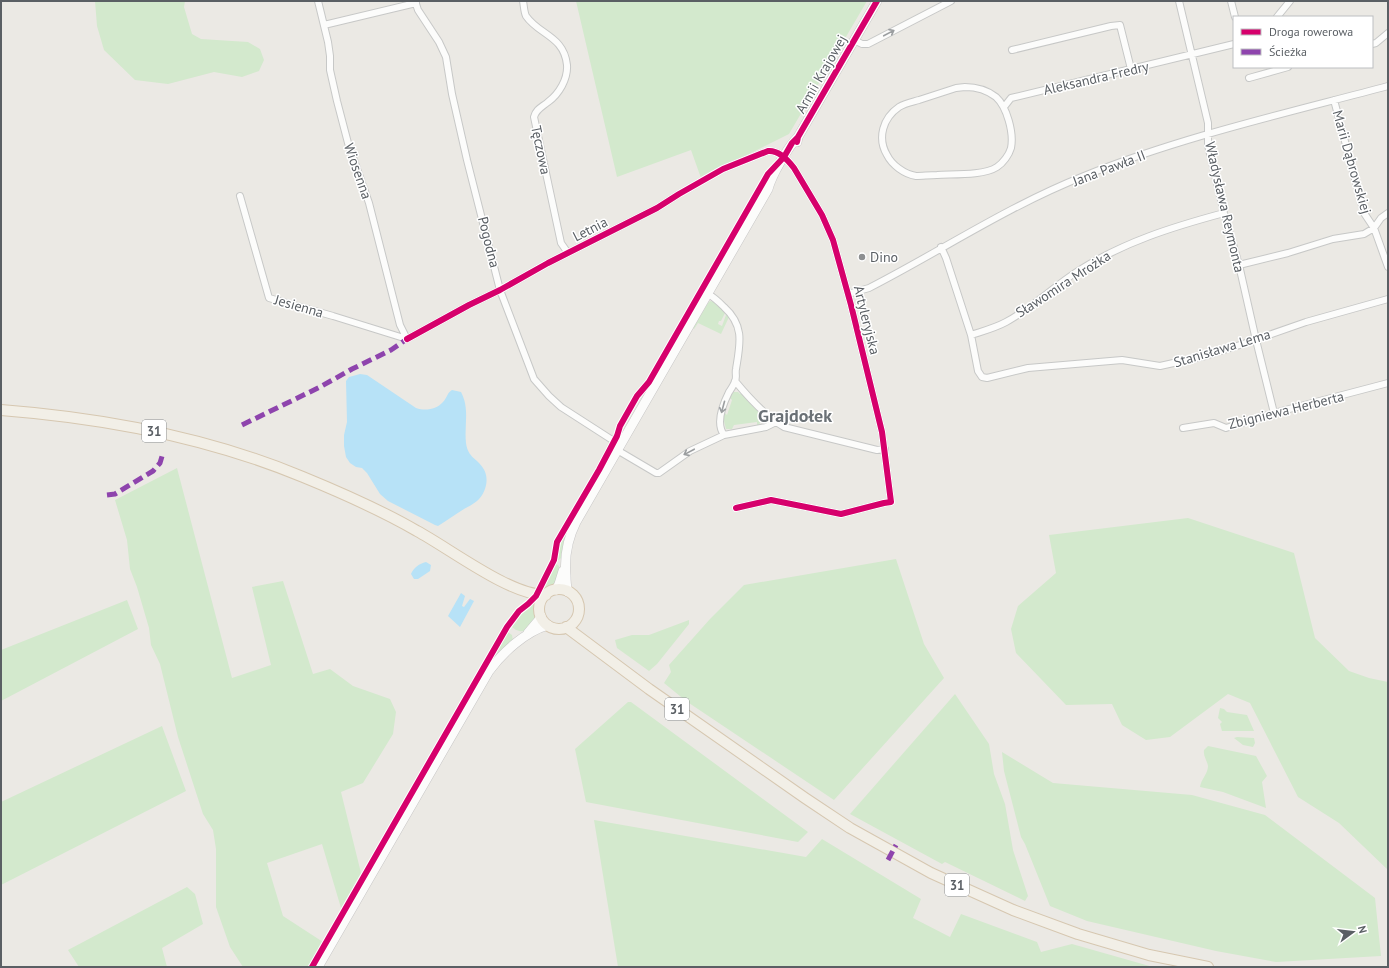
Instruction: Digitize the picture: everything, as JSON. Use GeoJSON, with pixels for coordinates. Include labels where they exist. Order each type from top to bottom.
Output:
{"type":"FeatureCollection","features":[{"type":"Feature","properties":{"kind":"main road","name":"31"},"geometry":{"type":"LineString","coordinates":[[1,410],[50,414],[139,428],[215,446],[266,463],[332,489],[417,530],[488,574],[523,592],[538,603],[540,611],[548,625]]}},
{"type":"Feature","properties":{"kind":"main road"},"geometry":{"type":"LineString","coordinates":[[540,611],[546,595],[556,590],[568,592]]}},
{"type":"Feature","properties":{"kind":"main road","name":"31"},"geometry":{"type":"LineString","coordinates":[[523,592],[546,595]]}},
{"type":"Feature","properties":{"kind":"main road","name":"31"},"geometry":{"type":"LineString","coordinates":[[568,592],[575,598],[578,604],[579,610],[576,619],[580,630],[588,643]]}},
{"type":"Feature","properties":{"kind":"main road"},"geometry":{"type":"LineString","coordinates":[[548,625],[557,628],[566,627],[572,624],[576,619]]}},
{"type":"Feature","properties":{"kind":"main road","name":"31"},"geometry":{"type":"LineString","coordinates":[[566,627],[649,689],[805,798],[857,832],[930,873],[1013,910],[1078,934],[1149,955],[1208,967]]}},
{"type":"Feature","properties":{"kind":"street","name":"Wiosenna"},"geometry":{"type":"LineString","coordinates":[[318,1],[328,42],[330,70],[348,143],[369,204],[400,325],[407,339]]}},
{"type":"Feature","properties":{"kind":"street","name":"Tęczowa"},"geometry":{"type":"LineString","coordinates":[[523,1],[525,15],[534,26],[546,32],[554,39],[561,48],[567,65],[562,87],[556,96],[535,112],[534,117],[562,244],[568,253]]}},
{"type":"Feature","properties":{"kind":"street","name":"Armii Krajowej"},"geometry":{"type":"LineString","coordinates":[[556,590],[564,568],[572,529],[768,189],[774,183],[792,143],[798,137],[877,1]]}},
{"type":"Feature","properties":{"kind":"street"},"geometry":{"type":"LineString","coordinates":[[854,40],[862,44],[868,44],[951,1]]}},
{"type":"Feature","properties":{"kind":"street","name":"Władysława Reymonta"},"geometry":{"type":"LineString","coordinates":[[1179,1],[1208,122],[1208,144],[1224,213],[1239,265],[1274,413]]}},
{"type":"Feature","properties":{"kind":"street"},"geometry":{"type":"LineString","coordinates":[[1231,1],[1235,16]]}},
{"type":"Feature","properties":{"kind":"street"},"geometry":{"type":"LineString","coordinates":[[1278,16],[1290,1]]}},
{"type":"Feature","properties":{"kind":"street"},"geometry":{"type":"LineString","coordinates":[[324,25],[416,2]]}},
{"type":"Feature","properties":{"kind":"street","name":"Pogodna"},"geometry":{"type":"LineString","coordinates":[[416,2],[418,10],[439,42],[446,57],[452,94],[500,290],[534,379],[561,407],[618,447]]}},
{"type":"Feature","properties":{"kind":"street"},"geometry":{"type":"LineString","coordinates":[[1012,50],[1120,25],[1131,69]]}},
{"type":"Feature","properties":{"kind":"street"},"geometry":{"type":"LineString","coordinates":[[1373,44],[1388,33]]}},
{"type":"Feature","properties":{"kind":"street","name":"Aleksandra Fredry"},"geometry":{"type":"LineString","coordinates":[[1004,107],[1011,98],[1233,44]]}},
{"type":"Feature","properties":{"kind":"street"},"geometry":{"type":"LineString","coordinates":[[1249,78],[1284,68]]}},
{"type":"Feature","properties":{"kind":"street","name":"Jana Pawła II"},"geometry":{"type":"LineString","coordinates":[[848,294],[869,288],[1012,209],[1083,176],[1208,133],[1388,86]]}},
{"type":"Feature","properties":{"kind":"street"},"geometry":{"type":"LineString","coordinates":[[972,87],[996,97],[1004,107],[1011,131],[1011,149],[996,168],[988,171],[915,176],[897,167],[890,160],[883,149],[882,134],[887,120],[898,108],[907,104],[956,88],[972,87]]}},
{"type":"Feature","properties":{"kind":"street","name":"Marii Dąbrowskiej"},"geometry":{"type":"LineString","coordinates":[[1334,100],[1364,213],[1374,228],[1388,267]]}},
{"type":"Feature","properties":{"kind":"street","name":"Letnia"},"geometry":{"type":"LineString","coordinates":[[407,339],[568,253],[657,208],[723,169],[768,150],[774,151],[786,159]]}},
{"type":"Feature","properties":{"kind":"street","name":"Artyleryjska"},"geometry":{"type":"LineString","coordinates":[[736,508],[771,500],[841,514],[891,502],[885,449],[848,294],[833,240],[822,215],[794,168],[786,159]]}},
{"type":"Feature","properties":{"kind":"street","name":"Jesienna"},"geometry":{"type":"LineString","coordinates":[[240,196],[269,298],[407,339]]}},
{"type":"Feature","properties":{"kind":"street","name":"Sławomira Mrożka"},"geometry":{"type":"LineString","coordinates":[[971,335],[1005,322],[1027,309],[1078,272],[1108,254],[1154,233],[1224,213]]}},
{"type":"Feature","properties":{"kind":"street"},"geometry":{"type":"LineString","coordinates":[[1239,265],[1333,239],[1364,234],[1374,228],[1381,218],[1388,213]]}},
{"type":"Feature","properties":{"kind":"street"},"geometry":{"type":"LineString","coordinates":[[941,247],[971,335]]}},
{"type":"Feature","properties":{"kind":"street"},"geometry":{"type":"LineString","coordinates":[[708,294],[733,315],[739,328],[740,344],[735,371],[736,381],[724,402],[722,410],[720,430],[724,435]]}},
{"type":"Feature","properties":{"kind":"street","name":"Stanisława Lema"},"geometry":{"type":"LineString","coordinates":[[971,335],[978,371],[982,377],[994,376],[1028,368],[1122,360],[1160,366],[1205,356],[1306,322],[1388,298]]}},
{"type":"Feature","properties":{"kind":"street"},"geometry":{"type":"LineString","coordinates":[[736,381],[776,422],[784,427],[877,450],[885,449]]}},
{"type":"Feature","properties":{"kind":"street","name":"Zbigniewa Herberta"},"geometry":{"type":"LineString","coordinates":[[1183,428],[1214,423],[1226,428],[1274,413],[1388,383]]}},
{"type":"Feature","properties":{"kind":"street"},"geometry":{"type":"LineString","coordinates":[[618,447],[656,473],[659,473],[690,451],[724,435],[766,427],[776,422]]}},
{"type":"Feature","properties":{"kind":"street","name":"Armii Krajowej"},"geometry":{"type":"LineString","coordinates":[[564,568],[568,592]]}},
{"type":"Feature","properties":{"kind":"street"},"geometry":{"type":"LineString","coordinates":[[318,967],[482,683],[494,665],[505,653],[527,634],[539,620],[540,611]]}},
{"type":"Feature","properties":{"kind":"street"},"geometry":{"type":"LineString","coordinates":[[527,634],[548,625]]}},
{"type":"Feature","properties":{"kind":"green space"},"geometry":{"type":"Polygon","coordinates":[[[95,1],[185,1],[184,7],[192,34],[201,39],[248,42],[260,49],[264,60],[259,71],[242,77],[214,72],[168,84],[135,80],[104,50],[97,26],[95,1]]]}},
{"type":"Feature","properties":{"kind":"green space"},"geometry":{"type":"Polygon","coordinates":[[[576,1],[867,1],[789,134],[701,178],[691,150],[617,177],[576,1]]]}},
{"type":"Feature","properties":{"kind":"green space"},"geometry":{"type":"Polygon","coordinates":[[[710,301],[714,302],[725,313],[718,324],[722,326],[727,314],[729,317],[721,334],[698,323],[694,329],[693,328],[710,301]]]}},
{"type":"Feature","properties":{"kind":"green space"},"geometry":{"type":"Polygon","coordinates":[[[733,392],[741,393],[763,414],[761,415],[763,417],[759,425],[757,425],[757,422],[734,425],[732,429],[726,429],[724,421],[722,420],[724,412],[727,415],[732,400],[730,398],[733,392]]]}},
{"type":"Feature","properties":{"kind":"green space"},"geometry":{"type":"Polygon","coordinates":[[[177,468],[232,678],[271,665],[252,587],[283,581],[313,674],[330,669],[353,686],[390,699],[396,712],[393,734],[363,783],[341,792],[361,873],[341,908],[322,844],[267,863],[283,916],[323,942],[308,967],[243,967],[230,947],[216,907],[216,849],[213,830],[203,814],[178,737],[160,664],[151,645],[149,628],[130,569],[127,540],[115,500],[177,468]]]}},
{"type":"Feature","properties":{"kind":"green space"},"geometry":{"type":"Polygon","coordinates":[[[581,503],[583,503],[562,557],[559,560],[555,560],[558,542],[581,503]]]}},
{"type":"Feature","properties":{"kind":"green space"},"geometry":{"type":"Polygon","coordinates":[[[1188,518],[1294,553],[1315,638],[1349,671],[1369,678],[1388,682],[1388,870],[1339,823],[1298,797],[1250,703],[1228,694],[1170,737],[1146,740],[1122,725],[1112,704],[1066,705],[1016,653],[1011,629],[1018,606],[1056,573],[1049,535],[1188,518]]]}},
{"type":"Feature","properties":{"kind":"green space"},"geometry":{"type":"Polygon","coordinates":[[[896,559],[924,644],[944,678],[834,800],[686,701],[664,683],[671,672],[669,665],[710,619],[744,585],[896,559]]]}},
{"type":"Feature","properties":{"kind":"green space"},"geometry":{"type":"Polygon","coordinates":[[[556,564],[560,568],[553,587],[546,591],[539,592],[552,565],[556,564]]]}},
{"type":"Feature","properties":{"kind":"green space"},"geometry":{"type":"Polygon","coordinates":[[[127,600],[138,629],[1,701],[1,650],[127,600]]]}},
{"type":"Feature","properties":{"kind":"green space"},"geometry":{"type":"Polygon","coordinates":[[[532,602],[537,609],[537,616],[525,631],[518,631],[510,625],[532,602]]]}},
{"type":"Feature","properties":{"kind":"green space"},"geometry":{"type":"Polygon","coordinates":[[[689,620],[689,624],[657,664],[649,671],[617,648],[615,640],[632,635],[649,635],[689,620]]]}},
{"type":"Feature","properties":{"kind":"green space"},"geometry":{"type":"Polygon","coordinates":[[[506,631],[512,635],[513,641],[479,681],[478,680],[506,631]]]}},
{"type":"Feature","properties":{"kind":"green space"},"geometry":{"type":"Polygon","coordinates":[[[955,694],[989,744],[994,774],[1005,804],[1013,850],[1028,896],[1025,901],[945,862],[942,864],[850,814],[955,694]]]}},
{"type":"Feature","properties":{"kind":"green space"},"geometry":{"type":"Polygon","coordinates":[[[628,702],[631,702],[808,832],[798,842],[586,802],[575,749],[628,702]]]}},
{"type":"Feature","properties":{"kind":"green space"},"geometry":{"type":"Polygon","coordinates":[[[1220,708],[1227,712],[1247,715],[1254,731],[1222,731],[1220,724],[1222,722],[1218,718],[1220,708]]]}},
{"type":"Feature","properties":{"kind":"green space"},"geometry":{"type":"Polygon","coordinates":[[[162,726],[186,791],[1,885],[1,802],[162,726]]]}},
{"type":"Feature","properties":{"kind":"green space"},"geometry":{"type":"Polygon","coordinates":[[[1234,738],[1254,738],[1255,743],[1253,747],[1243,745],[1234,738]]]}},
{"type":"Feature","properties":{"kind":"green space"},"geometry":{"type":"Polygon","coordinates":[[[1208,746],[1256,756],[1267,776],[1262,782],[1266,808],[1223,792],[1200,787],[1208,769],[1204,750],[1208,746]]]}},
{"type":"Feature","properties":{"kind":"green space"},"geometry":{"type":"Polygon","coordinates":[[[1002,752],[1053,783],[1192,795],[1265,815],[1375,898],[1381,956],[1276,962],[1216,951],[1087,921],[1050,906],[1021,837],[1004,771],[1002,752]]]}},
{"type":"Feature","properties":{"kind":"green space"},"geometry":{"type":"Polygon","coordinates":[[[594,820],[806,857],[822,839],[921,899],[913,918],[950,937],[961,914],[1037,942],[1041,952],[1072,944],[1153,967],[618,967],[594,820]]]}},
{"type":"Feature","properties":{"kind":"green space"},"geometry":{"type":"Polygon","coordinates":[[[187,887],[195,894],[203,924],[162,948],[167,967],[79,967],[68,950],[187,887]]]}},
{"type":"Feature","properties":{"kind":"water"},"geometry":{"type":"Polygon","coordinates":[[[360,374],[367,375],[419,409],[427,410],[437,407],[452,390],[461,392],[464,398],[466,411],[467,448],[471,455],[483,468],[487,481],[483,494],[477,501],[438,526],[388,501],[380,494],[367,473],[362,468],[356,467],[350,463],[346,457],[344,446],[344,435],[347,422],[346,381],[349,377],[360,374]]]}},
{"type":"Feature","properties":{"kind":"water"},"geometry":{"type":"Polygon","coordinates":[[[426,562],[431,565],[430,571],[418,579],[414,579],[411,574],[414,569],[426,562]]]}},
{"type":"Feature","properties":{"kind":"water"},"geometry":{"type":"Polygon","coordinates":[[[461,593],[465,596],[462,606],[464,607],[470,599],[474,601],[460,627],[448,616],[461,593]]]}},
{"type":"Feature","properties":{"kind":"marked path"},"geometry":{"type":"LineString","coordinates":[[242,425],[391,350],[407,339]]}},
{"type":"Feature","properties":{"kind":"marked path"},"geometry":{"type":"LineString","coordinates":[[107,495],[115,494],[153,471],[160,463],[163,453]]}},
{"type":"Feature","properties":{"kind":"marked path"},"geometry":{"type":"LineString","coordinates":[[888,860],[896,845]]}},
{"type":"Feature","properties":{"kind":"cycle path"},"geometry":{"type":"LineString","coordinates":[[797,142],[798,137],[877,1]]}},
{"type":"Feature","properties":{"kind":"cycle path"},"geometry":{"type":"LineString","coordinates":[[312,967],[507,627],[519,611],[536,596],[554,560],[557,542],[599,470],[617,436],[620,426],[637,396],[649,382],[768,174],[784,157],[792,143],[798,137]]}},
{"type":"Feature","properties":{"kind":"cycle path"},"geometry":{"type":"LineString","coordinates":[[407,339],[548,263],[657,208],[723,169],[768,151],[779,154],[794,168],[822,215],[833,240],[851,305],[882,432],[891,502],[841,514],[771,500],[736,508]]}},
{"type":"Feature","properties":{"kind":"place","name":"Dino"},"geometry":{"type":"Point","coordinates":[862,257]}},
{"type":"Feature","properties":{"kind":"district","name":"Grajdołek"},"geometry":{"type":"Point","coordinates":[795,415]}}]}
